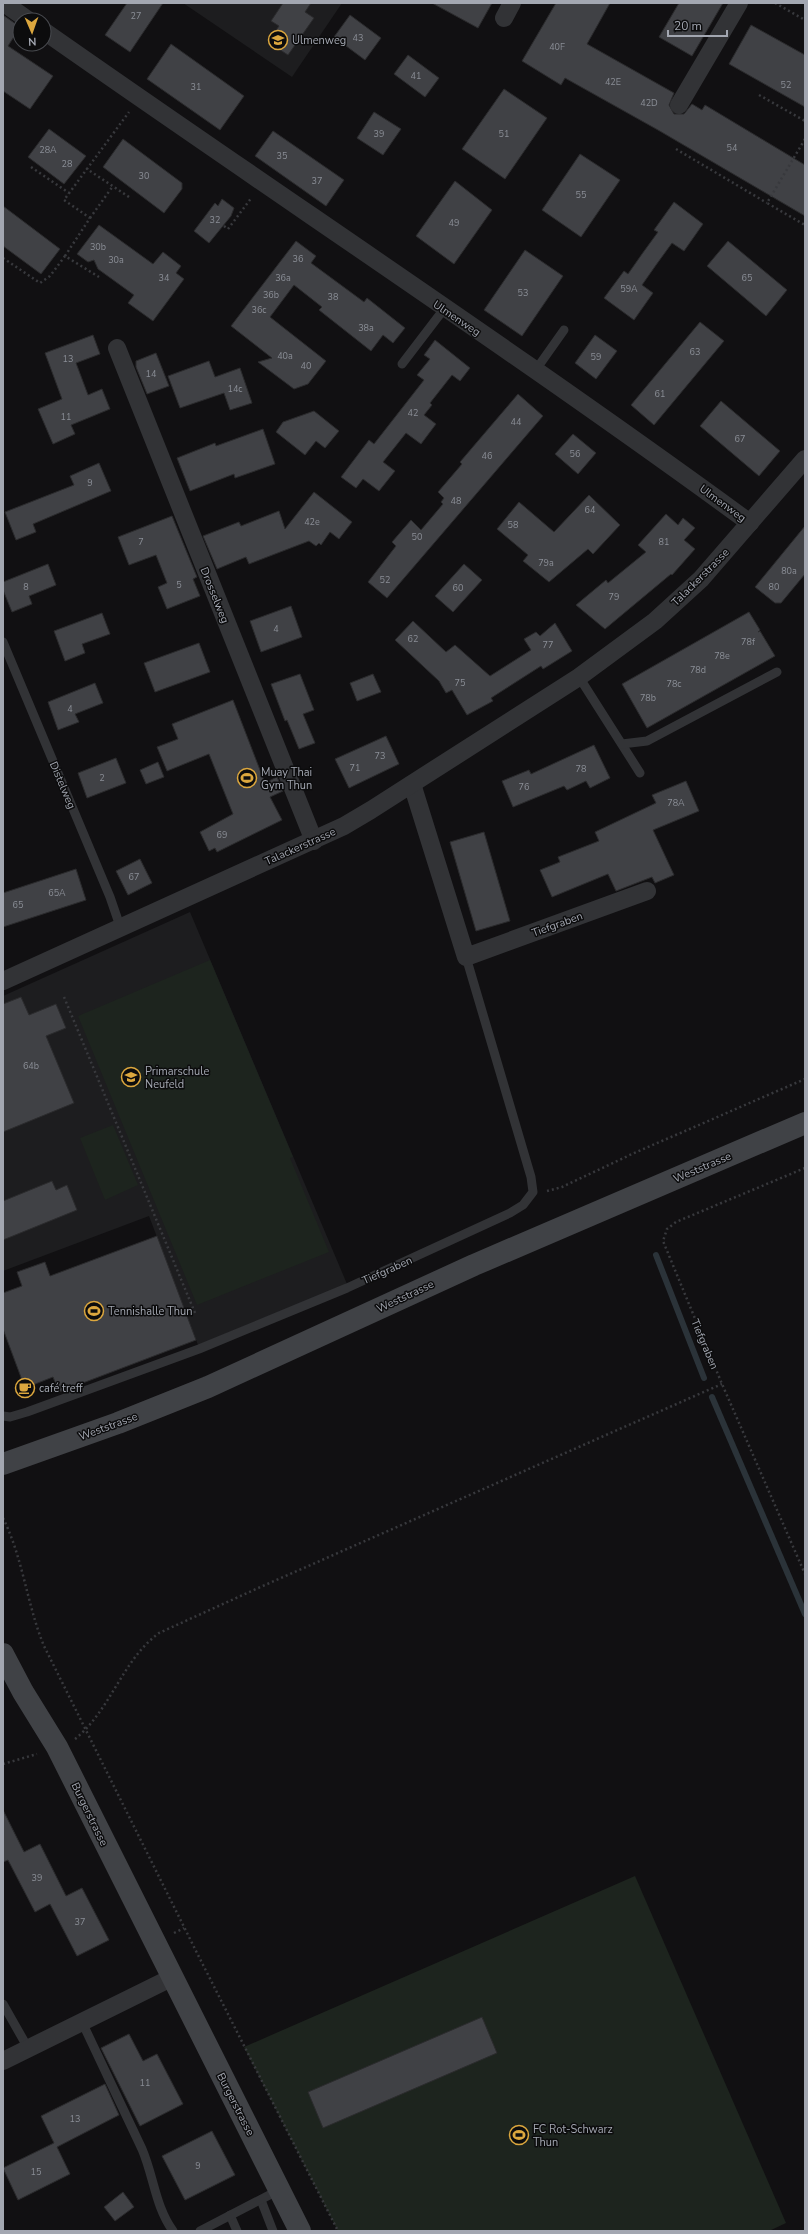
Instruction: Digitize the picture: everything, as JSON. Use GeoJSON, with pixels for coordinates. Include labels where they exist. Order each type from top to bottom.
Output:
{"type":"FeatureCollection","features":[{"type":"Feature","properties":{"kind":"main road","name":"Weststrasse"},"geometry":{"type":"LineString","coordinates":[[3,1464],[118,1423],[208,1387],[474,1264],[805,1123]]}},
{"type":"Feature","properties":{"kind":"main road","name":"Burgerstrasse"},"geometry":{"type":"LineString","coordinates":[[3,1654],[26,1698],[57,1747],[173,1977],[270,2195],[300,2231]]}},
{"type":"Feature","properties":{"kind":"street"},"geometry":{"type":"LineString","coordinates":[[4,3],[17,12]]}},
{"type":"Feature","properties":{"kind":"street"},"geometry":{"type":"LineString","coordinates":[[679,105],[739,3]]}},
{"type":"Feature","properties":{"kind":"street","name":"Ulmenweg"},"geometry":{"type":"LineString","coordinates":[[52,37],[262,184],[654,453],[750,523]]}},
{"type":"Feature","properties":{"kind":"street","name":"Drosselweg"},"geometry":{"type":"LineString","coordinates":[[117,348],[314,841]]}},
{"type":"Feature","properties":{"kind":"street","name":"Talackerstrasse"},"geometry":{"type":"LineString","coordinates":[[3,981],[314,841],[372,810],[578,677],[609,656],[680,599],[701,579],[805,459]]}},
{"type":"Feature","properties":{"kind":"street"},"geometry":{"type":"LineString","coordinates":[[412,784],[466,957]]}},
{"type":"Feature","properties":{"kind":"street","name":"Tiefgraben"},"geometry":{"type":"LineString","coordinates":[[466,957],[647,891]]}},
{"type":"Feature","properties":{"kind":"street"},"geometry":{"type":"LineString","coordinates":[[3,2061],[173,1977]]}},
{"type":"Feature","properties":{"kind":"lane"},"geometry":{"type":"LineString","coordinates":[[402,364],[444,308]]}},
{"type":"Feature","properties":{"kind":"lane"},"geometry":{"type":"LineString","coordinates":[[535,371],[564,330]]}},
{"type":"Feature","properties":{"kind":"lane","name":"Distelweg"},"geometry":{"type":"LineString","coordinates":[[3,642],[110,897],[121,929]]}},
{"type":"Feature","properties":{"kind":"lane"},"geometry":{"type":"LineString","coordinates":[[622,744],[647,741],[777,672]]}},
{"type":"Feature","properties":{"kind":"lane"},"geometry":{"type":"LineString","coordinates":[[578,677],[640,773]]}},
{"type":"Feature","properties":{"kind":"lane"},"geometry":{"type":"LineString","coordinates":[[466,957],[531,1177],[533,1192]]}},
{"type":"Feature","properties":{"kind":"lane","name":"Tiefgraben"},"geometry":{"type":"LineString","coordinates":[[3,1416],[10,1417],[27,1412],[192,1352],[347,1288],[510,1213],[523,1205],[533,1192]]}},
{"type":"Feature","properties":{"kind":"lane"},"geometry":{"type":"LineString","coordinates":[[3,2004],[28,2048]]}},
{"type":"Feature","properties":{"kind":"lane"},"geometry":{"type":"LineString","coordinates":[[82,2022],[149,2164],[160,2207],[173,2231]]}},
{"type":"Feature","properties":{"kind":"lane"},"geometry":{"type":"LineString","coordinates":[[200,2231],[270,2195],[273,2231]]}},
{"type":"Feature","properties":{"kind":"lane"},"geometry":{"type":"LineString","coordinates":[[230,2215],[237,2231]]}},
{"type":"Feature","properties":{"kind":"path"},"geometry":{"type":"LineString","coordinates":[[776,3],[805,20]]}},
{"type":"Feature","properties":{"kind":"path"},"geometry":{"type":"LineString","coordinates":[[759,95],[805,121]]}},
{"type":"Feature","properties":{"kind":"path"},"geometry":{"type":"LineString","coordinates":[[90,218],[64,200],[140,98]]}},
{"type":"Feature","properties":{"kind":"path"},"geometry":{"type":"LineString","coordinates":[[767,203],[805,139]]}},
{"type":"Feature","properties":{"kind":"path"},"geometry":{"type":"LineString","coordinates":[[676,149],[805,225]]}},
{"type":"Feature","properties":{"kind":"path"},"geometry":{"type":"LineString","coordinates":[[31,167],[68,193]]}},
{"type":"Feature","properties":{"kind":"path"},"geometry":{"type":"LineString","coordinates":[[87,169],[129,197]]}},
{"type":"Feature","properties":{"kind":"path"},"geometry":{"type":"LineString","coordinates":[[224,226],[228,229],[262,184]]}},
{"type":"Feature","properties":{"kind":"path"},"geometry":{"type":"LineString","coordinates":[[3,258],[40,282],[50,276],[113,186]]}},
{"type":"Feature","properties":{"kind":"path"},"geometry":{"type":"LineString","coordinates":[[65,256],[99,277]]}},
{"type":"Feature","properties":{"kind":"path"},"geometry":{"type":"LineString","coordinates":[[64,997],[195,1313]]}},
{"type":"Feature","properties":{"kind":"path"},"geometry":{"type":"LineString","coordinates":[[533,1192],[562,1187],[638,1151],[805,1078]]}},
{"type":"Feature","properties":{"kind":"path","name":"Tiefgraben"},"geometry":{"type":"LineString","coordinates":[[805,1168],[676,1222],[667,1229],[664,1236],[664,1248],[805,1574]]}},
{"type":"Feature","properties":{"kind":"path"},"geometry":{"type":"LineString","coordinates":[[3,1764],[57,1747],[75,1739],[87,1730],[98,1716],[138,1653],[146,1643],[159,1633],[722,1384]]}},
{"type":"Feature","properties":{"kind":"path"},"geometry":{"type":"LineString","coordinates":[[3,1518],[14,1548],[37,1628],[200,1960],[338,2231]]}},
{"type":"Feature","properties":{"kind":"shaded area","name":"Ulmenweg"},"geometry":{"type":"Polygon","coordinates":[[[183,3],[342,3],[292,77],[183,3]]]}},
{"type":"Feature","properties":{"kind":"shaded area","name":"Primarschule Neufeld"},"geometry":{"type":"Polygon","coordinates":[[[190,912],[347,1284],[198,1345],[149,1216],[3,1271],[3,996],[190,912]]]}},
{"type":"Feature","properties":{"kind":"shaded area"},"geometry":{"type":"Polygon","coordinates":[[[210,960],[293,1157],[290,1158],[329,1252],[197,1305],[78,1016],[210,960]]]}},
{"type":"Feature","properties":{"kind":"shaded area"},"geometry":{"type":"Polygon","coordinates":[[[113,1125],[138,1185],[105,1200],[80,1138],[113,1125]]]}},
{"type":"Feature","properties":{"kind":"shaded area","name":"FC Rot-Schwarz Thun"},"geometry":{"type":"Polygon","coordinates":[[[635,1876],[786,2223],[769,2231],[338,2231],[244,2047],[635,1876]]]}},
{"type":"Feature","properties":{"kind":"building"},"geometry":{"type":"Polygon","coordinates":[[[127,3],[163,3],[130,52],[105,35],[127,3]]]}},
{"type":"Feature","properties":{"kind":"building"},"geometry":{"type":"Polygon","coordinates":[[[283,3],[311,3],[305,12],[314,18],[288,55],[268,42],[279,26],[271,21],[283,3]]]}},
{"type":"Feature","properties":{"kind":"building"},"geometry":{"type":"Polygon","coordinates":[[[432,3],[492,3],[478,28],[432,3]]]}},
{"type":"Feature","properties":{"kind":"building"},"geometry":{"type":"Polygon","coordinates":[[[556,3],[610,3],[587,44],[674,93],[669,105],[674,114],[684,114],[692,104],[702,110],[705,105],[805,165],[805,216],[658,130],[565,78],[561,85],[522,61],[556,3]]]}},
{"type":"Feature","properties":{"kind":"building"},"geometry":{"type":"Polygon","coordinates":[[[679,3],[723,3],[692,56],[659,37],[679,3]]]}},
{"type":"Feature","properties":{"kind":"building"},"geometry":{"type":"Polygon","coordinates":[[[3,15],[12,21],[12,40],[8,46],[12,49],[12,52],[17,52],[53,76],[30,109],[3,91],[3,15]]]}},
{"type":"Feature","properties":{"kind":"building"},"geometry":{"type":"Polygon","coordinates":[[[350,15],[381,38],[365,60],[334,37],[350,15]]]}},
{"type":"Feature","properties":{"kind":"building"},"geometry":{"type":"Polygon","coordinates":[[[751,25],[805,55],[805,107],[729,64],[751,25]]]}},
{"type":"Feature","properties":{"kind":"building"},"geometry":{"type":"Polygon","coordinates":[[[171,44],[244,96],[220,130],[147,79],[171,44]]]}},
{"type":"Feature","properties":{"kind":"building"},"geometry":{"type":"Polygon","coordinates":[[[408,55],[439,78],[425,97],[394,74],[408,55]]]}},
{"type":"Feature","properties":{"kind":"building"},"geometry":{"type":"Polygon","coordinates":[[[504,89],[547,118],[505,179],[462,149],[504,89]]]}},
{"type":"Feature","properties":{"kind":"building"},"geometry":{"type":"Polygon","coordinates":[[[374,112],[401,129],[383,155],[357,138],[374,112]]]}},
{"type":"Feature","properties":{"kind":"building"},"geometry":{"type":"Polygon","coordinates":[[[49,129],[86,156],[64,184],[28,157],[49,129]]]}},
{"type":"Feature","properties":{"kind":"building"},"geometry":{"type":"Polygon","coordinates":[[[273,131],[344,180],[326,206],[255,156],[273,131]]]}},
{"type":"Feature","properties":{"kind":"building"},"geometry":{"type":"Polygon","coordinates":[[[123,139],[182,183],[182,189],[164,213],[103,167],[123,139]]]}},
{"type":"Feature","properties":{"kind":"building"},"geometry":{"type":"Polygon","coordinates":[[[580,154],[620,180],[581,237],[542,210],[580,154]]]}},
{"type":"Feature","properties":{"kind":"building"},"geometry":{"type":"Polygon","coordinates":[[[455,181],[492,210],[454,264],[416,236],[455,181]]]}},
{"type":"Feature","properties":{"kind":"building"},"geometry":{"type":"Polygon","coordinates":[[[222,199],[234,208],[231,216],[209,243],[194,231],[215,203],[218,206],[222,199]]]}},
{"type":"Feature","properties":{"kind":"building"},"geometry":{"type":"Polygon","coordinates":[[[674,202],[703,224],[684,251],[672,243],[656,265],[642,285],[653,293],[634,320],[604,298],[624,271],[628,274],[658,232],[654,230],[674,202]]]}},
{"type":"Feature","properties":{"kind":"building"},"geometry":{"type":"Polygon","coordinates":[[[3,206],[60,249],[41,274],[3,246],[3,206]]]}},
{"type":"Feature","properties":{"kind":"building"},"geometry":{"type":"Polygon","coordinates":[[[99,225],[153,264],[163,252],[181,266],[176,273],[184,279],[153,321],[128,303],[134,295],[98,269],[94,260],[88,262],[77,254],[99,225]]]}},
{"type":"Feature","properties":{"kind":"building"},"geometry":{"type":"Polygon","coordinates":[[[296,241],[316,256],[311,263],[364,302],[367,298],[405,328],[393,343],[383,335],[371,351],[319,310],[322,307],[294,285],[270,317],[326,361],[308,384],[294,389],[258,362],[272,358],[231,326],[296,241]]]}},
{"type":"Feature","properties":{"kind":"building"},"geometry":{"type":"Polygon","coordinates":[[[728,241],[787,290],[766,316],[707,266],[728,241]]]}},
{"type":"Feature","properties":{"kind":"building"},"geometry":{"type":"Polygon","coordinates":[[[525,250],[563,276],[522,336],[484,310],[525,250]]]}},
{"type":"Feature","properties":{"kind":"building"},"geometry":{"type":"Polygon","coordinates":[[[700,322],[724,341],[654,425],[631,405],[700,322]]]}},
{"type":"Feature","properties":{"kind":"building"},"geometry":{"type":"Polygon","coordinates":[[[93,335],[100,354],[76,363],[88,395],[102,389],[110,409],[71,425],[75,434],[53,444],[38,409],[62,399],[45,353],[93,335]]]}},
{"type":"Feature","properties":{"kind":"building"},"geometry":{"type":"Polygon","coordinates":[[[595,335],[617,351],[596,379],[575,363],[595,335]]]}},
{"type":"Feature","properties":{"kind":"building"},"geometry":{"type":"Polygon","coordinates":[[[435,340],[470,368],[460,381],[452,375],[430,403],[432,405],[424,415],[436,424],[421,444],[406,433],[383,462],[395,471],[379,491],[363,479],[356,488],[341,477],[369,440],[374,444],[424,380],[417,375],[430,359],[424,355],[435,340]]]}},
{"type":"Feature","properties":{"kind":"building"},"geometry":{"type":"Polygon","coordinates":[[[156,353],[169,386],[147,394],[136,367],[136,361],[156,353]]]}},
{"type":"Feature","properties":{"kind":"building"},"geometry":{"type":"Polygon","coordinates":[[[209,361],[215,377],[240,368],[252,403],[230,410],[224,393],[180,408],[168,376],[209,361]]]}},
{"type":"Feature","properties":{"kind":"building"},"geometry":{"type":"Polygon","coordinates":[[[518,394],[543,416],[387,598],[368,582],[396,546],[392,542],[411,520],[421,530],[443,504],[441,502],[444,498],[438,492],[462,464],[460,462],[518,394]]]}},
{"type":"Feature","properties":{"kind":"building"},"geometry":{"type":"Polygon","coordinates":[[[721,401],[780,451],[759,476],[700,426],[721,401]]]}},
{"type":"Feature","properties":{"kind":"building"},"geometry":{"type":"Polygon","coordinates":[[[314,411],[339,431],[325,448],[316,441],[305,455],[276,432],[283,422],[314,411]]]}},
{"type":"Feature","properties":{"kind":"building"},"geometry":{"type":"Polygon","coordinates":[[[263,429],[275,464],[235,478],[234,474],[190,491],[177,458],[215,443],[216,446],[263,429]]]}},
{"type":"Feature","properties":{"kind":"building"},"geometry":{"type":"Polygon","coordinates":[[[573,434],[596,453],[578,474],[555,454],[573,434]]]}},
{"type":"Feature","properties":{"kind":"building"},"geometry":{"type":"Polygon","coordinates":[[[99,463],[111,491],[33,524],[36,532],[16,540],[5,512],[74,485],[70,476],[99,463]]]}},
{"type":"Feature","properties":{"kind":"building"},"geometry":{"type":"Polygon","coordinates":[[[314,492],[352,522],[339,539],[330,532],[321,545],[319,543],[316,546],[309,541],[249,564],[246,557],[217,569],[203,536],[239,522],[241,526],[279,511],[285,529],[314,492]]]}},
{"type":"Feature","properties":{"kind":"building"},"geometry":{"type":"Polygon","coordinates":[[[589,495],[620,525],[593,554],[588,549],[549,582],[523,561],[528,555],[497,529],[519,502],[554,532],[589,495]]]}},
{"type":"Feature","properties":{"kind":"building"},"geometry":{"type":"Polygon","coordinates":[[[666,514],[678,525],[683,518],[695,528],[684,540],[695,549],[672,575],[671,574],[605,629],[576,605],[606,580],[608,583],[646,552],[638,545],[666,514]]]}},
{"type":"Feature","properties":{"kind":"building"},"geometry":{"type":"Polygon","coordinates":[[[172,516],[197,577],[193,579],[200,596],[167,609],[158,587],[167,583],[156,555],[129,565],[118,537],[172,516]]]}},
{"type":"Feature","properties":{"kind":"building"},"geometry":{"type":"Polygon","coordinates":[[[805,526],[805,574],[781,603],[775,603],[755,587],[805,526]]]}},
{"type":"Feature","properties":{"kind":"building"},"geometry":{"type":"Polygon","coordinates":[[[48,564],[56,585],[29,596],[32,604],[12,612],[3,590],[3,582],[48,564]]]}},
{"type":"Feature","properties":{"kind":"building"},"geometry":{"type":"Polygon","coordinates":[[[464,564],[482,580],[453,612],[435,596],[464,564]]]}},
{"type":"Feature","properties":{"kind":"building"},"geometry":{"type":"Polygon","coordinates":[[[291,606],[302,637],[261,652],[250,621],[291,606]]]}},
{"type":"Feature","properties":{"kind":"building"},"geometry":{"type":"Polygon","coordinates":[[[749,612],[760,630],[758,632],[760,631],[775,656],[647,728],[622,684],[749,612]]]}},
{"type":"Feature","properties":{"kind":"building"},"geometry":{"type":"Polygon","coordinates":[[[102,613],[110,634],[82,644],[85,653],[65,661],[54,631],[102,613]]]}},
{"type":"Feature","properties":{"kind":"building"},"geometry":{"type":"Polygon","coordinates":[[[413,621],[446,652],[455,645],[490,676],[531,650],[524,639],[536,632],[540,636],[555,623],[572,651],[543,669],[541,666],[491,698],[493,701],[467,715],[452,690],[446,693],[439,681],[395,640],[413,621]]]}},
{"type":"Feature","properties":{"kind":"building"},"geometry":{"type":"Polygon","coordinates":[[[199,643],[210,672],[155,692],[144,663],[199,643]]]}},
{"type":"Feature","properties":{"kind":"building"},"geometry":{"type":"Polygon","coordinates":[[[300,674],[314,710],[303,714],[315,743],[299,749],[287,720],[285,721],[271,684],[300,674]]]}},
{"type":"Feature","properties":{"kind":"building"},"geometry":{"type":"Polygon","coordinates":[[[373,674],[381,692],[357,701],[350,683],[373,674]]]}},
{"type":"Feature","properties":{"kind":"building"},"geometry":{"type":"Polygon","coordinates":[[[95,683],[103,703],[75,714],[79,722],[58,730],[48,702],[95,683]]]}},
{"type":"Feature","properties":{"kind":"building"},"geometry":{"type":"Polygon","coordinates":[[[233,700],[265,783],[277,777],[283,791],[270,797],[282,820],[217,852],[215,848],[209,851],[200,832],[233,814],[209,754],[167,771],[157,747],[178,739],[172,724],[233,700]]]}},
{"type":"Feature","properties":{"kind":"building"},"geometry":{"type":"Polygon","coordinates":[[[386,736],[399,764],[349,788],[335,759],[386,736]]]}},
{"type":"Feature","properties":{"kind":"building"},"geometry":{"type":"Polygon","coordinates":[[[594,745],[610,778],[590,788],[586,781],[567,790],[564,786],[513,807],[502,781],[529,770],[531,774],[594,745]]]}},
{"type":"Feature","properties":{"kind":"building"},"geometry":{"type":"Polygon","coordinates":[[[116,758],[126,783],[87,798],[78,773],[116,758]]]}},
{"type":"Feature","properties":{"kind":"building"},"geometry":{"type":"Polygon","coordinates":[[[158,762],[164,777],[146,784],[140,770],[158,762]]]}},
{"type":"Feature","properties":{"kind":"building"},"geometry":{"type":"Polygon","coordinates":[[[686,781],[699,811],[653,830],[674,875],[655,883],[652,877],[616,891],[608,874],[552,897],[540,870],[560,862],[558,857],[599,841],[595,832],[656,803],[652,795],[686,781]]]}},
{"type":"Feature","properties":{"kind":"building"},"geometry":{"type":"Polygon","coordinates":[[[484,832],[510,921],[476,931],[450,842],[484,832]]]}},
{"type":"Feature","properties":{"kind":"building"},"geometry":{"type":"Polygon","coordinates":[[[140,859],[152,883],[128,895],[116,871],[140,859]]]}},
{"type":"Feature","properties":{"kind":"building"},"geometry":{"type":"Polygon","coordinates":[[[76,869],[86,900],[3,927],[3,893],[76,869]]]}},
{"type":"Feature","properties":{"kind":"building"},"geometry":{"type":"Polygon","coordinates":[[[21,997],[29,1015],[56,1004],[66,1028],[46,1036],[74,1103],[3,1132],[3,1004],[21,997]]]}},
{"type":"Feature","properties":{"kind":"building"},"geometry":{"type":"Polygon","coordinates":[[[52,1181],[56,1190],[67,1185],[77,1210],[3,1240],[3,1201],[52,1181]]]}},
{"type":"Feature","properties":{"kind":"building","name":"Tennishalle Thun"},"geometry":{"type":"Polygon","coordinates":[[[157,1236],[196,1340],[59,1392],[53,1377],[25,1388],[3,1329],[3,1293],[22,1286],[17,1272],[45,1262],[50,1276],[157,1236]]]}},
{"type":"Feature","properties":{"kind":"building"},"geometry":{"type":"Polygon","coordinates":[[[3,1810],[24,1852],[40,1844],[66,1896],[82,1888],[109,1940],[77,1956],[50,1904],[35,1912],[8,1860],[3,1862],[3,1810]]]}},
{"type":"Feature","properties":{"kind":"building"},"geometry":{"type":"Polygon","coordinates":[[[482,2017],[497,2053],[323,2128],[308,2092],[482,2017]]]}},
{"type":"Feature","properties":{"kind":"building"},"geometry":{"type":"Polygon","coordinates":[[[129,2034],[143,2061],[157,2054],[183,2104],[140,2126],[101,2048],[129,2034]]]}},
{"type":"Feature","properties":{"kind":"building"},"geometry":{"type":"Polygon","coordinates":[[[105,2084],[119,2115],[57,2147],[70,2174],[18,2200],[3,2168],[54,2143],[41,2116],[105,2084]]]}},
{"type":"Feature","properties":{"kind":"building"},"geometry":{"type":"Polygon","coordinates":[[[212,2131],[235,2175],[185,2200],[162,2156],[212,2131]]]}},
{"type":"Feature","properties":{"kind":"building"},"geometry":{"type":"Polygon","coordinates":[[[123,2192],[134,2207],[115,2221],[104,2207],[123,2192]]]}},
{"type":"Feature","properties":{"kind":"waterway"},"geometry":{"type":"LineString","coordinates":[[656,1255],[704,1378]]}},
{"type":"Feature","properties":{"kind":"waterway"},"geometry":{"type":"LineString","coordinates":[[712,1397],[805,1614]]}},
{"type":"Feature","properties":{"kind":"place","name":"Ulmenweg"},"geometry":{"type":"Point","coordinates":[278,40]}},
{"type":"Feature","properties":{"kind":"place","name":"Muay Thai Gym Thun"},"geometry":{"type":"Point","coordinates":[247,778]}},
{"type":"Feature","properties":{"kind":"place","name":"Primarschule Neufeld"},"geometry":{"type":"Point","coordinates":[131,1077]}},
{"type":"Feature","properties":{"kind":"place","name":"Tennishalle Thun"},"geometry":{"type":"Point","coordinates":[94,1311]}},
{"type":"Feature","properties":{"kind":"place","name":"café treff"},"geometry":{"type":"Point","coordinates":[25,1388]}},
{"type":"Feature","properties":{"kind":"place","name":"FC Rot-Schwarz Thun"},"geometry":{"type":"Point","coordinates":[519,2135]}}]}
